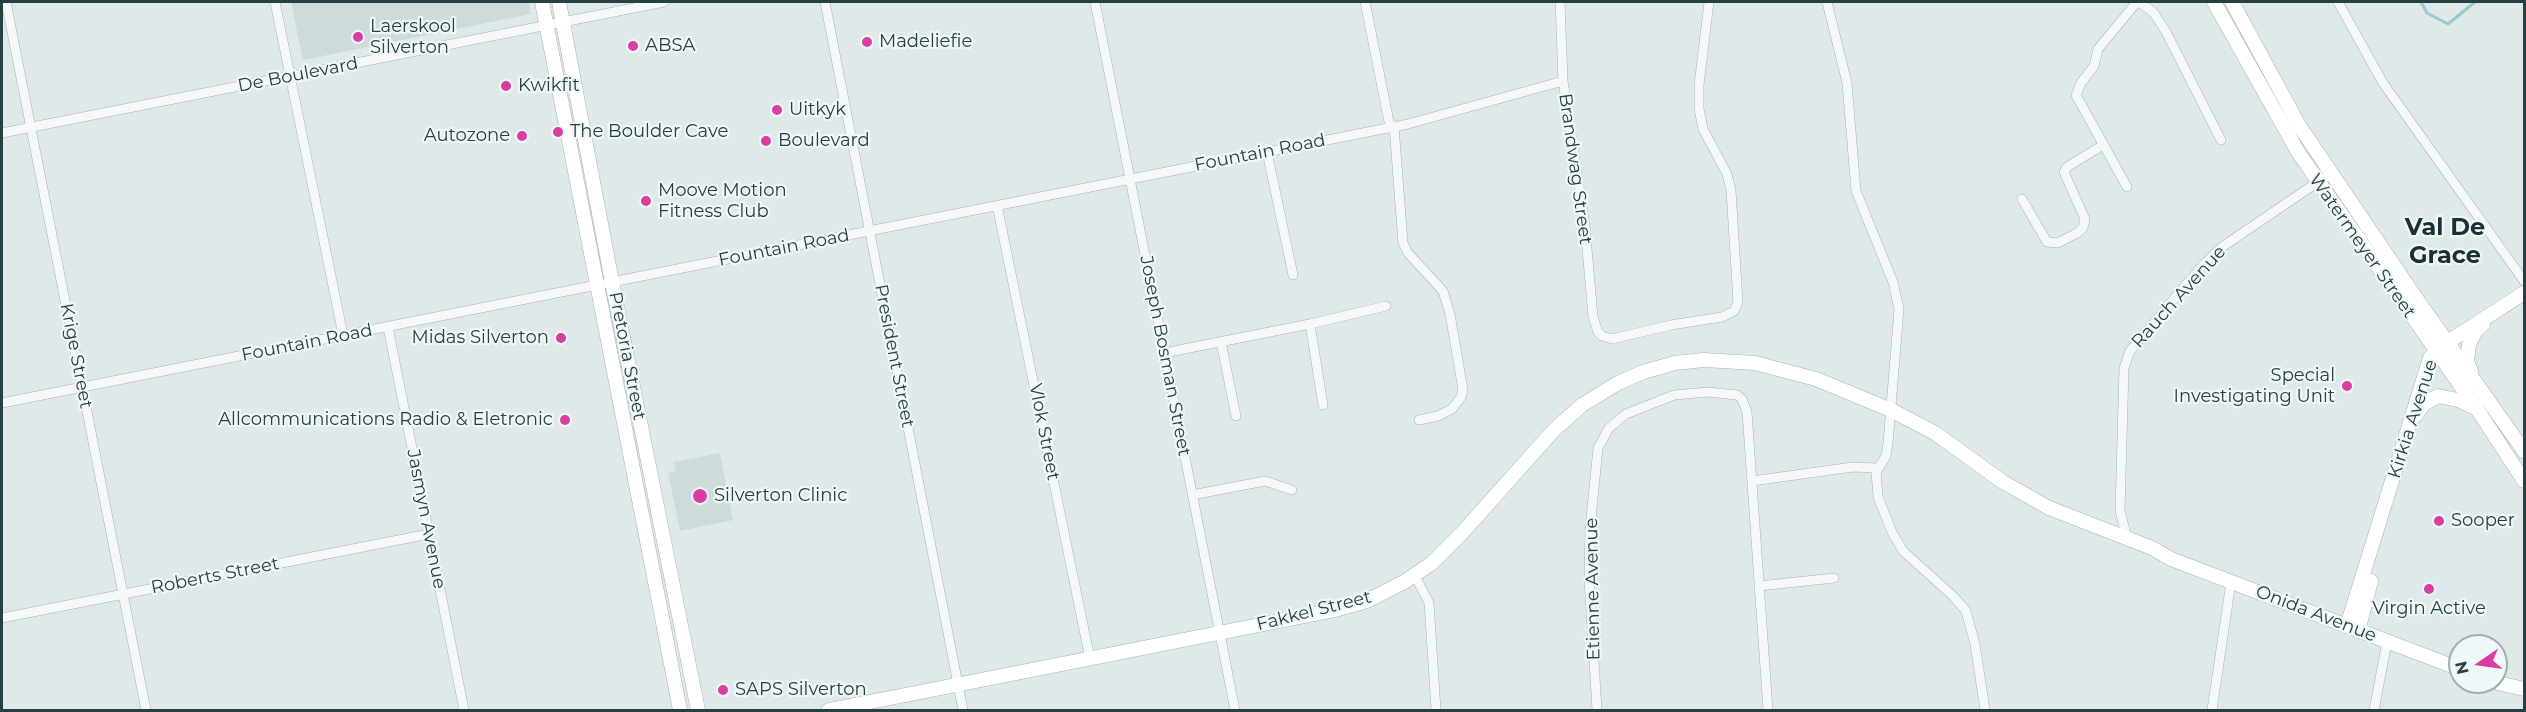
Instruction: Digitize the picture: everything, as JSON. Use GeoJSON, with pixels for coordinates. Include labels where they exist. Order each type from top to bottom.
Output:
{"type":"FeatureCollection","features":[{"type":"Feature","properties":{"kind":"main road","name":"Pretoria Street"},"geometry":{"type":"LineString","coordinates":[[542,2],[680,711]]}},
{"type":"Feature","properties":{"kind":"main road","name":"Pretoria Street"},"geometry":{"type":"LineString","coordinates":[[559,2],[612,282],[698,711]]}},
{"type":"Feature","properties":{"kind":"main road","name":"Watermeyer Street"},"geometry":{"type":"LineString","coordinates":[[2214,2],[2292,143],[2317,182],[2442,347],[2475,380],[2524,451]]}},
{"type":"Feature","properties":{"kind":"main road","name":"Watermeyer Street"},"geometry":{"type":"LineString","coordinates":[[2232,2],[2300,127],[2442,347],[2477,409],[2524,481]]}},
{"type":"Feature","properties":{"kind":"main road"},"geometry":{"type":"LineString","coordinates":[[2442,347],[2524,293]]}},
{"type":"Feature","properties":{"kind":"main road"},"geometry":{"type":"LineString","coordinates":[[2475,380],[2467,361],[2469,344],[2476,331],[2493,314]]}},
{"type":"Feature","properties":{"kind":"main road","name":"Kirkia Avenue"},"geometry":{"type":"LineString","coordinates":[[2353,628],[2388,513],[2390,488],[2424,374],[2430,358],[2442,347]]}},
{"type":"Feature","properties":{"kind":"main road","name":"Fakkel Street"},"geometry":{"type":"LineString","coordinates":[[829,711],[1359,604],[1415,576],[1448,549],[1568,416],[1601,392],[1643,372],[1675,363],[1704,360],[1755,363],[1815,378],[1891,410]]}},
{"type":"Feature","properties":{"kind":"main road"},"geometry":{"type":"LineString","coordinates":[[2410,422],[2425,403],[2438,396],[2458,399],[2477,409]]}},
{"type":"Feature","properties":{"kind":"main road","name":"Onida Avenue"},"geometry":{"type":"LineString","coordinates":[[1891,410],[1938,435],[2003,482],[2049,508],[2162,552],[2171,559]]}},
{"type":"Feature","properties":{"kind":"main road","name":"Onida Avenue"},"geometry":{"type":"LineString","coordinates":[[2003,482],[2012,494],[2048,515],[2147,554],[2171,559],[2448,665]]}},
{"type":"Feature","properties":{"kind":"main road"},"geometry":{"type":"LineString","coordinates":[[2508,685],[2524,689]]}},
{"type":"Feature","properties":{"kind":"street","name":"Krige Street"},"geometry":{"type":"LineString","coordinates":[[6,2],[146,711]]}},
{"type":"Feature","properties":{"kind":"street"},"geometry":{"type":"LineString","coordinates":[[275,2],[343,335]]}},
{"type":"Feature","properties":{"kind":"street","name":"De Boulevard"},"geometry":{"type":"LineString","coordinates":[[2,133],[664,2]]}},
{"type":"Feature","properties":{"kind":"street","name":"President Street"},"geometry":{"type":"LineString","coordinates":[[825,2],[963,711]]}},
{"type":"Feature","properties":{"kind":"street","name":"Joseph Bosman Street"},"geometry":{"type":"LineString","coordinates":[[1095,2],[1235,711]]}},
{"type":"Feature","properties":{"kind":"street"},"geometry":{"type":"LineString","coordinates":[[1365,2],[1392,127],[1404,243],[1408,253],[1443,291],[1450,314],[1463,390],[1461,398],[1452,409],[1438,416],[1419,420]]}},
{"type":"Feature","properties":{"kind":"street","name":"Brandwag Street"},"geometry":{"type":"LineString","coordinates":[[1560,2],[1563,81],[1585,226],[1593,316],[1596,329],[1600,335],[1608,339],[1623,338],[1671,325],[1722,318],[1731,313],[1737,305],[1731,190],[1727,174],[1703,129],[1699,109],[1699,85],[1709,2]]}},
{"type":"Feature","properties":{"kind":"street"},"geometry":{"type":"LineString","coordinates":[[1827,2],[1847,83],[1856,191],[1893,282],[1899,309],[1887,451],[1877,468],[1880,502],[1899,545],[1908,557],[1954,597],[1966,611],[1975,644],[1985,711]]}},
{"type":"Feature","properties":{"kind":"street"},"geometry":{"type":"LineString","coordinates":[[2127,188],[2077,99],[2076,92],[2094,66],[2098,49],[2138,2],[2153,12],[2165,30],[2221,140]]}},
{"type":"Feature","properties":{"kind":"street"},"geometry":{"type":"LineString","coordinates":[[2338,2],[2383,83],[2524,281]]}},
{"type":"Feature","properties":{"kind":"street","name":"Fountain Road"},"geometry":{"type":"LineString","coordinates":[[2,403],[1392,127],[1563,81]]}},
{"type":"Feature","properties":{"kind":"street"},"geometry":{"type":"LineString","coordinates":[[2022,199],[2047,242],[2058,243],[2077,233],[2083,228],[2085,219],[2064,172],[2067,167],[2103,145]]}},
{"type":"Feature","properties":{"kind":"street"},"geometry":{"type":"LineString","coordinates":[[1267,152],[1293,275]]}},
{"type":"Feature","properties":{"kind":"street","name":"Rauch Avenue"},"geometry":{"type":"LineString","coordinates":[[2127,538],[2120,511],[2124,368],[2130,351],[2203,265],[2222,248],[2331,173]]}},
{"type":"Feature","properties":{"kind":"street","name":"Vlok Street"},"geometry":{"type":"LineString","coordinates":[[997,205],[1090,659]]}},
{"type":"Feature","properties":{"kind":"street"},"geometry":{"type":"LineString","coordinates":[[1164,353],[1310,324],[1386,306]]}},
{"type":"Feature","properties":{"kind":"street"},"geometry":{"type":"LineString","coordinates":[[1310,324],[1323,405]]}},
{"type":"Feature","properties":{"kind":"street","name":"Jasmyn Avenue"},"geometry":{"type":"LineString","coordinates":[[388,327],[464,711]]}},
{"type":"Feature","properties":{"kind":"street"},"geometry":{"type":"LineString","coordinates":[[1221,342],[1236,417]]}},
{"type":"Feature","properties":{"kind":"street","name":"Etienne Avenue"},"geometry":{"type":"LineString","coordinates":[[1597,711],[1589,557],[1595,470],[1601,440],[1609,428],[1618,419],[1664,398],[1692,392],[1737,395],[1745,404],[1747,412],[1752,481]]}},
{"type":"Feature","properties":{"kind":"street"},"geometry":{"type":"LineString","coordinates":[[1768,711],[1752,481],[1854,466],[1877,468]]}},
{"type":"Feature","properties":{"kind":"street"},"geometry":{"type":"LineString","coordinates":[[1192,495],[1265,481],[1292,490]]}},
{"type":"Feature","properties":{"kind":"street"},"geometry":{"type":"LineString","coordinates":[[2102,529],[2111,525],[2120,511]]}},
{"type":"Feature","properties":{"kind":"street","name":"Roberts Street"},"geometry":{"type":"LineString","coordinates":[[2,618],[429,534]]}},
{"type":"Feature","properties":{"kind":"street"},"geometry":{"type":"LineString","coordinates":[[1415,576],[1429,603],[1436,711]]}},
{"type":"Feature","properties":{"kind":"street"},"geometry":{"type":"LineString","coordinates":[[1759,586],[1834,578]]}},
{"type":"Feature","properties":{"kind":"street"},"geometry":{"type":"LineString","coordinates":[[2212,711],[2231,582]]}},
{"type":"Feature","properties":{"kind":"street"},"geometry":{"type":"LineString","coordinates":[[2374,711],[2387,642]]}},
{"type":"Feature","properties":{"kind":"shaded area","name":"Laerskool Silverton"},"geometry":{"type":"Polygon","coordinates":[[[291,2],[529,2],[531,14],[303,60],[291,2]]]}},
{"type":"Feature","properties":{"kind":"shaded area","name":"Silverton Clinic"},"geometry":{"type":"Polygon","coordinates":[[[720,453],[733,520],[680,531],[668,473],[676,471],[674,462],[720,453]]]}},
{"type":"Feature","properties":{"kind":"waterway"},"geometry":{"type":"LineString","coordinates":[[2421,2],[2427,13],[2448,24],[2475,2]]}},
{"type":"Feature","properties":{"kind":"place","name":"Laerskool Silverton"},"geometry":{"type":"Point","coordinates":[358,37]}},
{"type":"Feature","properties":{"kind":"place","name":"Madeliefie"},"geometry":{"type":"Point","coordinates":[867,42]}},
{"type":"Feature","properties":{"kind":"place","name":"ABSA"},"geometry":{"type":"Point","coordinates":[633,46]}},
{"type":"Feature","properties":{"kind":"place","name":"Kwikfit"},"geometry":{"type":"Point","coordinates":[506,86]}},
{"type":"Feature","properties":{"kind":"place","name":"Uitkyk"},"geometry":{"type":"Point","coordinates":[777,110]}},
{"type":"Feature","properties":{"kind":"place","name":"The Boulder Cave"},"geometry":{"type":"Point","coordinates":[558,132]}},
{"type":"Feature","properties":{"kind":"place","name":"Autozone"},"geometry":{"type":"Point","coordinates":[522,136]}},
{"type":"Feature","properties":{"kind":"place","name":"Boulevard"},"geometry":{"type":"Point","coordinates":[766,141]}},
{"type":"Feature","properties":{"kind":"place","name":"Moove Motion Fitness Club"},"geometry":{"type":"Point","coordinates":[646,201]}},
{"type":"Feature","properties":{"kind":"place","name":"Midas Silverton"},"geometry":{"type":"Point","coordinates":[561,338]}},
{"type":"Feature","properties":{"kind":"place","name":"Special Investigating Unit"},"geometry":{"type":"Point","coordinates":[2347,386]}},
{"type":"Feature","properties":{"kind":"place","name":"Allcommunications Radio & Eletronic"},"geometry":{"type":"Point","coordinates":[565,420]}},
{"type":"Feature","properties":{"kind":"place","name":"Silverton Clinic"},"geometry":{"type":"Point","coordinates":[700,496]}},
{"type":"Feature","properties":{"kind":"place","name":"Sooper"},"geometry":{"type":"Point","coordinates":[2439,521]}},
{"type":"Feature","properties":{"kind":"place","name":"Virgin Active"},"geometry":{"type":"Point","coordinates":[2429,589]}},
{"type":"Feature","properties":{"kind":"place","name":"SAPS Silverton"},"geometry":{"type":"Point","coordinates":[723,690]}},
{"type":"Feature","properties":{"kind":"district","name":"Val De Grace"},"geometry":{"type":"Point","coordinates":[2445,242]}}]}
